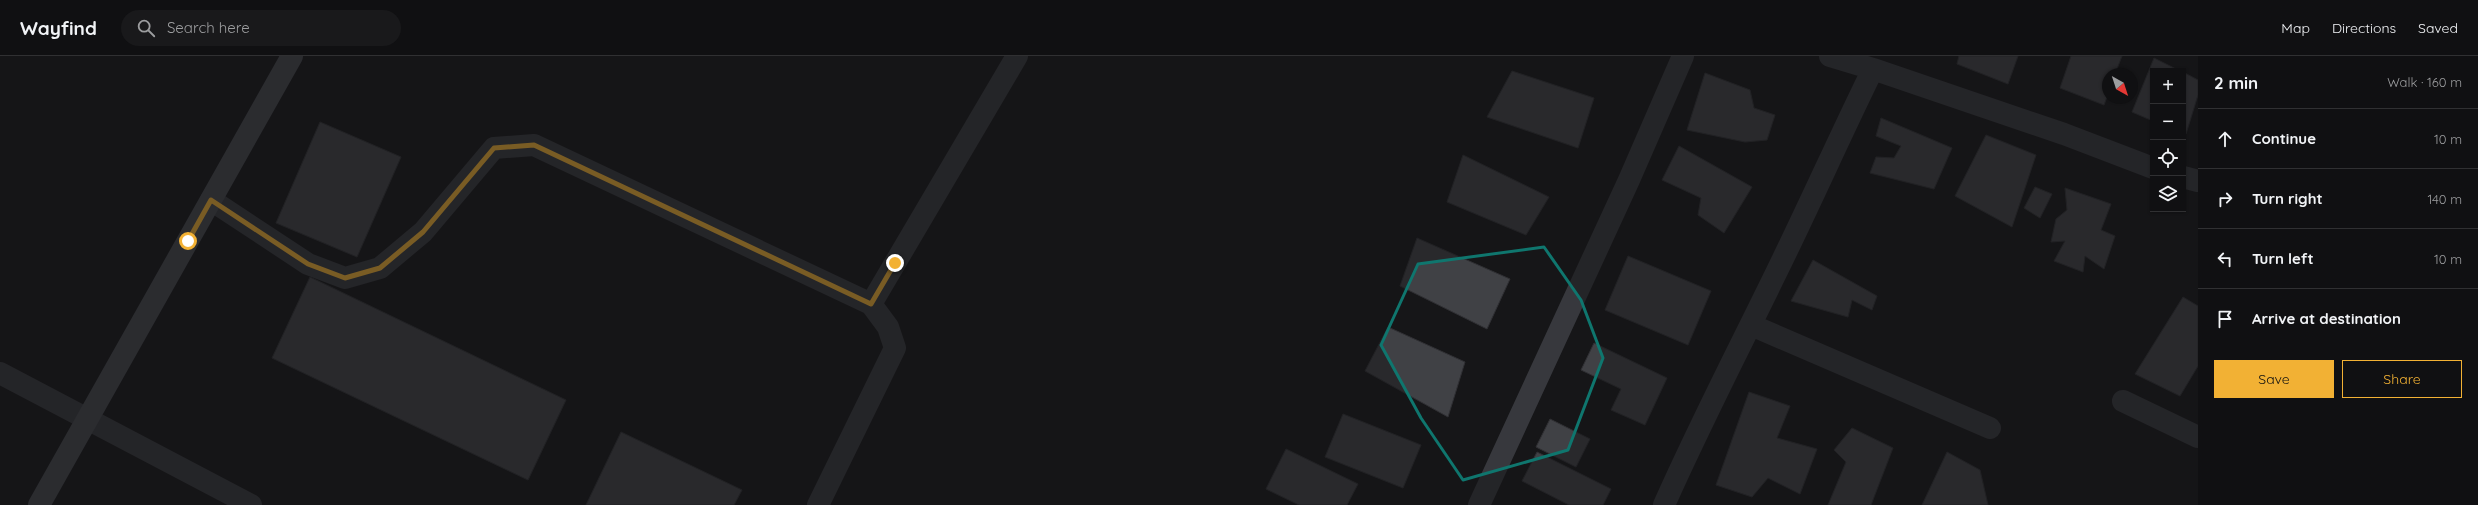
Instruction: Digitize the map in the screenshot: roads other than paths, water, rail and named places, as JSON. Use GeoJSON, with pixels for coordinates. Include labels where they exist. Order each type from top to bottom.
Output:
{"type":"FeatureCollection","features":[{"type":"Feature","properties":{"kind":"street"},"geometry":{"type":"LineString","coordinates":[[39,505],[292,56]]}},
{"type":"Feature","properties":{"kind":"street"},"geometry":{"type":"LineString","coordinates":[[871,304],[1017,56]]}},
{"type":"Feature","properties":{"kind":"street"},"geometry":{"type":"LineString","coordinates":[[1479,505],[1629,180],[1682,56]]}},
{"type":"Feature","properties":{"kind":"street"},"geometry":{"type":"LineString","coordinates":[[1830,56],[1873,69],[2064,134],[2150,167]]}},
{"type":"Feature","properties":{"kind":"street"},"geometry":{"type":"LineString","coordinates":[[1664,505],[1688,450],[1751,325],[1873,69]]}},
{"type":"Feature","properties":{"kind":"street"},"geometry":{"type":"LineString","coordinates":[[211,200],[308,264],[345,278],[380,268],[423,232],[494,148],[534,145],[871,304],[888,327],[895,348],[818,505]]}},
{"type":"Feature","properties":{"kind":"street"},"geometry":{"type":"LineString","coordinates":[[2186,178],[2198,181]]}},
{"type":"Feature","properties":{"kind":"street"},"geometry":{"type":"LineString","coordinates":[[1751,325],[1990,428]]}},
{"type":"Feature","properties":{"kind":"street"},"geometry":{"type":"LineString","coordinates":[[0,373],[251,505]]}},
{"type":"Feature","properties":{"kind":"street"},"geometry":{"type":"LineString","coordinates":[[2123,401],[2198,437]]}}]}
